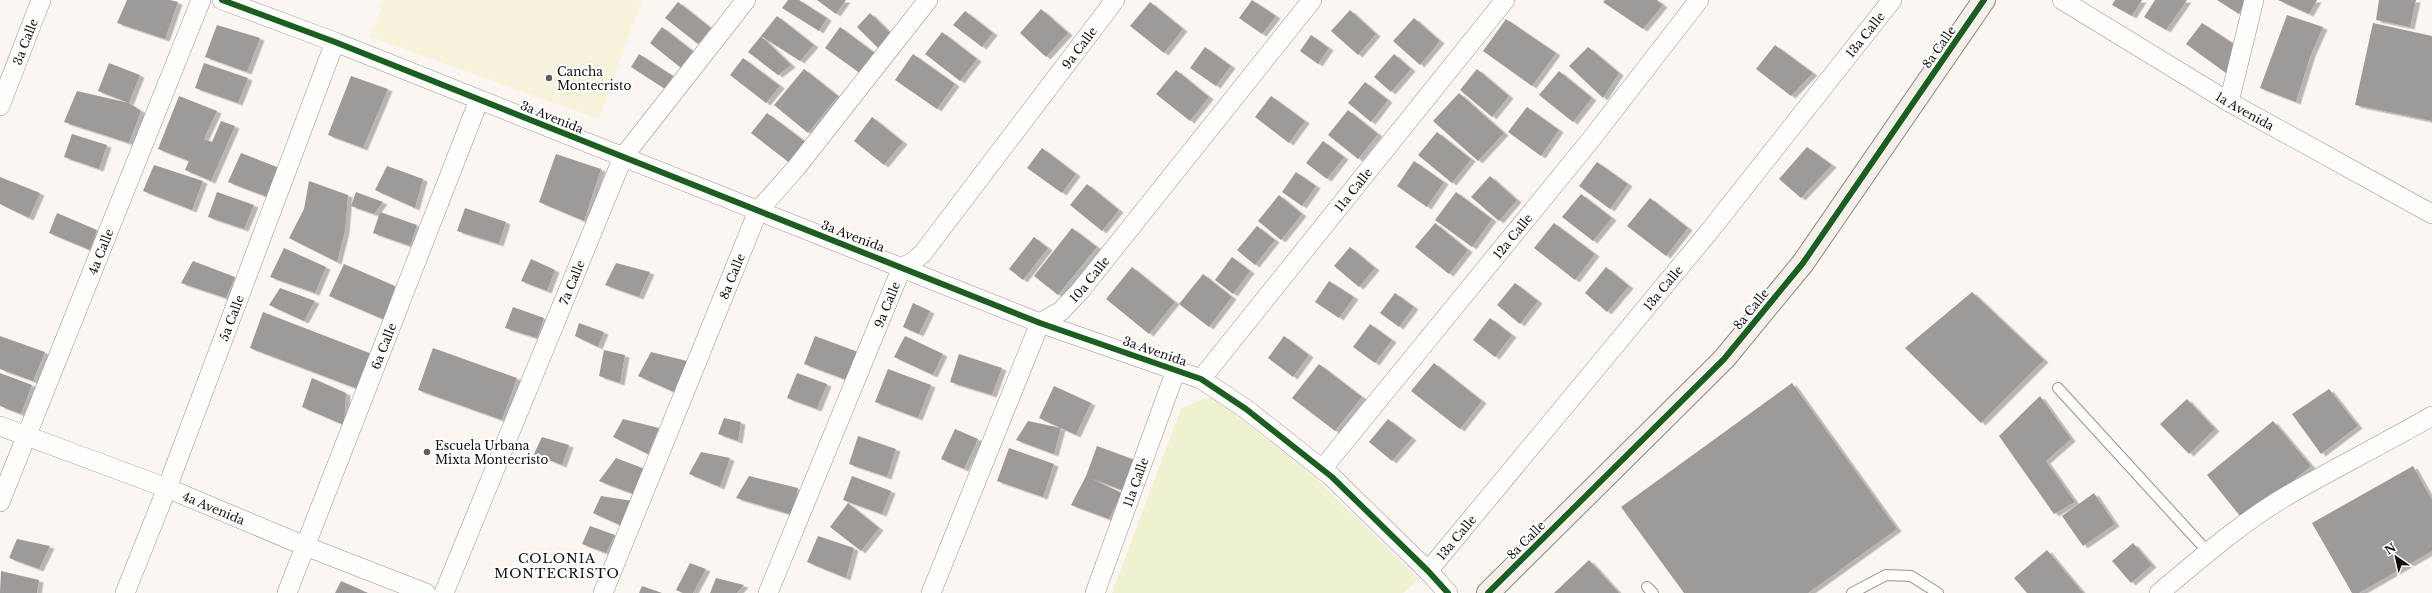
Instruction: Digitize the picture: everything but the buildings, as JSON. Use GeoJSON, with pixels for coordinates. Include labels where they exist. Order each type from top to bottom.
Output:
{"type":"FeatureCollection","features":[{"type":"Feature","properties":{"kind":"street","name":"3a Calle"},"geometry":{"type":"LineString","coordinates":[[0,106],[41,0]]}},
{"type":"Feature","properties":{"kind":"street","name":"4a Calle"},"geometry":{"type":"LineString","coordinates":[[0,502],[24,437],[201,0]]}},
{"type":"Feature","properties":{"kind":"street","name":"3a Avenida"},"geometry":{"type":"LineString","coordinates":[[222,0],[335,42],[1040,323],[1201,379],[1246,409],[1322,469],[1428,571],[1448,593]]}},
{"type":"Feature","properties":{"kind":"street","name":"7a Calle"},"geometry":{"type":"LineString","coordinates":[[444,593],[623,157],[746,0]]}},
{"type":"Feature","properties":{"kind":"street","name":"8a Calle"},"geometry":{"type":"LineString","coordinates":[[603,593],[758,211],[796,168],[928,0]]}},
{"type":"Feature","properties":{"kind":"street","name":"9a Calle"},"geometry":{"type":"LineString","coordinates":[[768,593],[902,267],[913,262],[922,253],[1115,0]]}},
{"type":"Feature","properties":{"kind":"street","name":"10a Calle"},"geometry":{"type":"LineString","coordinates":[[1040,323],[1061,311],[1075,296],[1312,0]]}},
{"type":"Feature","properties":{"kind":"street","name":"11a Calle"},"geometry":{"type":"LineString","coordinates":[[1201,379],[1505,0]]}},
{"type":"Feature","properties":{"kind":"street","name":"12a Calle"},"geometry":{"type":"LineString","coordinates":[[1322,469],[1589,142],[1700,0]]}},
{"type":"Feature","properties":{"kind":"street","name":"13a Calle"},"geometry":{"type":"LineString","coordinates":[[1428,571],[1708,233],[1892,0]]}},
{"type":"Feature","properties":{"kind":"street","name":"8a Calle"},"geometry":{"type":"LineString","coordinates":[[1488,593],[1724,359],[1803,263],[1984,0]]}},
{"type":"Feature","properties":{"kind":"street","name":"1a Avenida"},"geometry":{"type":"LineString","coordinates":[[2062,0],[2229,102],[2432,214]]}},
{"type":"Feature","properties":{"kind":"street"},"geometry":{"type":"LineString","coordinates":[[2229,102],[2254,0]]}},
{"type":"Feature","properties":{"kind":"street","name":"5a Calle"},"geometry":{"type":"LineString","coordinates":[[125,593],[167,488],[335,42]]}},
{"type":"Feature","properties":{"kind":"street","name":"6a Calle"},"geometry":{"type":"LineString","coordinates":[[288,593],[479,100]]}},
{"type":"Feature","properties":{"kind":"street"},"geometry":{"type":"LineString","coordinates":[[931,593],[1040,323]]}},
{"type":"Feature","properties":{"kind":"street","name":"11a Calle"},"geometry":{"type":"LineString","coordinates":[[1095,593],[1176,370]]}},
{"type":"Feature","properties":{"kind":"street"},"geometry":{"type":"LineString","coordinates":[[2159,593],[2208,552],[2289,494],[2368,453],[2432,416]]}},
{"type":"Feature","properties":{"kind":"street","name":"4a Avenida"},"geometry":{"type":"LineString","coordinates":[[0,426],[24,437],[167,488],[305,546],[426,593]]}},
{"type":"Feature","properties":{"kind":"lane"},"geometry":{"type":"LineString","coordinates":[[2058,388],[2208,552]]}},
{"type":"Feature","properties":{"kind":"lane"},"geometry":{"type":"LineString","coordinates":[[1852,593],[1886,575],[1911,576],[1938,593]]}},
{"type":"Feature","properties":{"kind":"green space"},"geometry":{"type":"Polygon","coordinates":[[[1214,397],[1314,477],[1419,579],[1403,593],[1112,593],[1181,409],[1198,401],[1214,397]]]}},
{"type":"Feature","properties":{"kind":"shaded area","name":"Cancha Montecristo"},"geometry":{"type":"Polygon","coordinates":[[[384,0],[642,0],[599,119],[370,37],[384,0]]]}},
{"type":"Feature","properties":{"kind":"cycle path"},"geometry":{"type":"LineString","coordinates":[[222,0],[335,42],[1040,323],[1201,379],[1246,409],[1332,477],[1428,571],[1448,593]]}},
{"type":"Feature","properties":{"kind":"cycle path"},"geometry":{"type":"LineString","coordinates":[[1488,593],[1724,359],[1803,263],[1984,0]]}},
{"type":"Feature","properties":{"kind":"place","name":"Cancha Montecristo"},"geometry":{"type":"Point","coordinates":[549,78]}},
{"type":"Feature","properties":{"kind":"place","name":"Escuela Urbana Mixta Montecristo"},"geometry":{"type":"Point","coordinates":[427,452]}},
{"type":"Feature","properties":{"kind":"district","name":"COLONIA MONTECRISTO"},"geometry":{"type":"Point","coordinates":[557,566]}}]}
